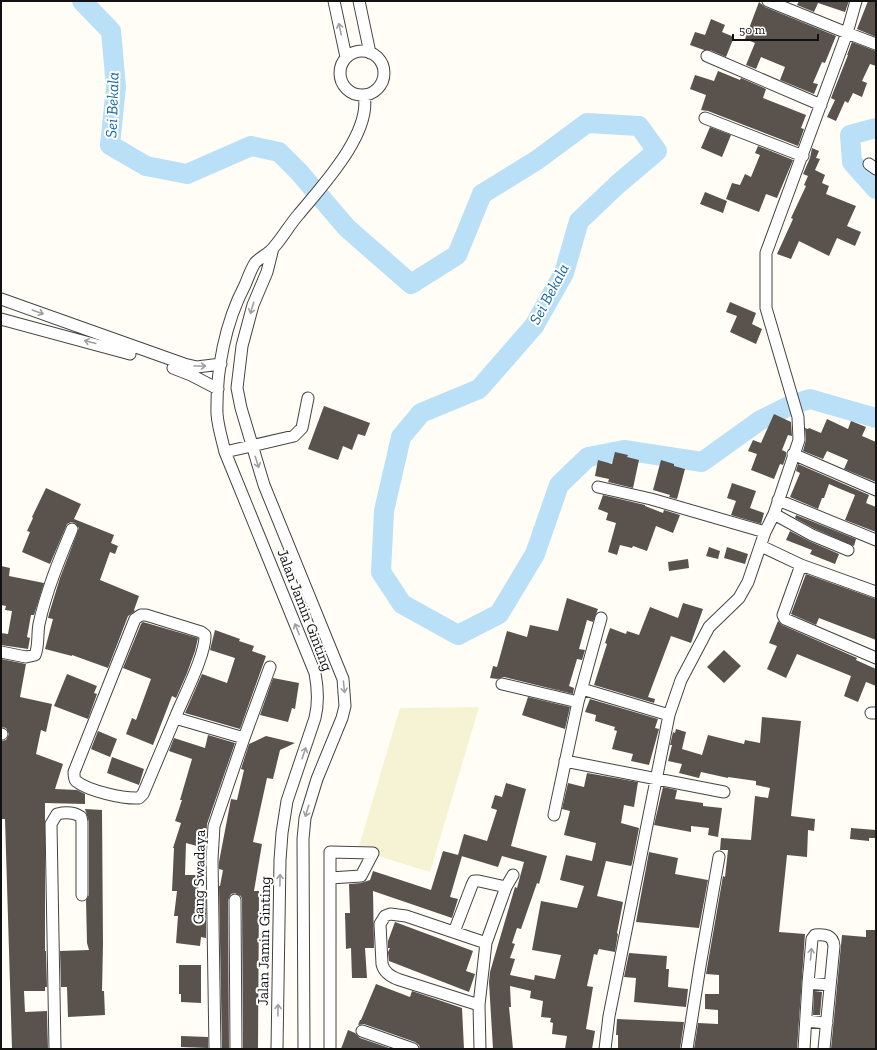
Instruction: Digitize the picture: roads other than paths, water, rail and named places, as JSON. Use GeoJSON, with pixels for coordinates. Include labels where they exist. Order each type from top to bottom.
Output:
{"type":"FeatureCollection","features":[{"type":"Feature","properties":{"kind":"street"},"geometry":{"type":"LineString","coordinates":[[334,1],[346,58]]}},
{"type":"Feature","properties":{"kind":"street"},"geometry":{"type":"LineString","coordinates":[[359,1],[370,53]]}},
{"type":"Feature","properties":{"kind":"street"},"geometry":{"type":"LineString","coordinates":[[768,1],[876,44]]}},
{"type":"Feature","properties":{"kind":"street"},"geometry":{"type":"LineString","coordinates":[[605,1049],[609,1016],[669,715],[681,680],[709,627],[739,598],[748,582],[765,532],[774,514],[793,454],[799,440],[798,417],[766,308],[766,253],[803,156],[847,33],[856,1]]}},
{"type":"Feature","properties":{"kind":"street"},"geometry":{"type":"LineString","coordinates":[[361,51],[376,56],[380,61],[384,74],[380,87],[370,94],[364,95],[351,93],[345,88],[341,80],[340,68],[341,64],[346,58],[353,53],[361,51]]}},
{"type":"Feature","properties":{"kind":"street"},"geometry":{"type":"LineString","coordinates":[[707,56],[820,105]]}},
{"type":"Feature","properties":{"kind":"street","name":"Jalan Jamin Ginting"},"geometry":{"type":"LineString","coordinates":[[277,1049],[280,860],[282,833],[287,801],[316,718],[319,690],[315,673],[225,452],[217,414],[218,389],[224,342],[237,299],[255,263],[273,248],[341,162],[365,115],[366,104],[364,95]]}},
{"type":"Feature","properties":{"kind":"street"},"geometry":{"type":"LineString","coordinates":[[705,118],[803,156]]}},
{"type":"Feature","properties":{"kind":"street","name":"Jalan Jamin Ginting"},"geometry":{"type":"LineString","coordinates":[[273,248],[267,272],[249,318],[242,346],[237,388],[241,408],[264,485],[343,679],[345,693],[345,706],[342,718],[317,779],[305,818],[303,832],[304,1049]]}},
{"type":"Feature","properties":{"kind":"street"},"geometry":{"type":"LineString","coordinates":[[1,299],[191,374],[218,389]]}},
{"type":"Feature","properties":{"kind":"street"},"geometry":{"type":"LineString","coordinates":[[1,319],[118,345],[197,367],[221,364]]}},
{"type":"Feature","properties":{"kind":"street"},"geometry":{"type":"LineString","coordinates":[[225,452],[298,434],[302,428],[308,398]]}},
{"type":"Feature","properties":{"kind":"street"},"geometry":{"type":"LineString","coordinates":[[793,454],[876,490]]}},
{"type":"Feature","properties":{"kind":"street"},"geometry":{"type":"LineString","coordinates":[[598,487],[651,498],[765,532]]}},
{"type":"Feature","properties":{"kind":"street"},"geometry":{"type":"LineString","coordinates":[[778,500],[876,540]]}},
{"type":"Feature","properties":{"kind":"street"},"geometry":{"type":"LineString","coordinates":[[774,514],[812,534],[848,550]]}},
{"type":"Feature","properties":{"kind":"street"},"geometry":{"type":"LineString","coordinates":[[1,652],[32,657],[35,655],[40,624],[51,583],[58,562],[72,530]]}},
{"type":"Feature","properties":{"kind":"street"},"geometry":{"type":"LineString","coordinates":[[761,546],[802,565],[876,592]]}},
{"type":"Feature","properties":{"kind":"street"},"geometry":{"type":"LineString","coordinates":[[802,565],[783,615],[785,619],[876,658]]}},
{"type":"Feature","properties":{"kind":"street"},"geometry":{"type":"LineString","coordinates":[[141,615],[146,615],[201,632],[205,635],[204,645],[199,660],[175,718],[143,794],[139,798],[129,799],[106,794],[88,787],[74,778],[74,772],[87,738],[135,620],[141,615]]}},
{"type":"Feature","properties":{"kind":"street"},"geometry":{"type":"LineString","coordinates":[[554,816],[578,702],[601,618]]}},
{"type":"Feature","properties":{"kind":"street","name":"Gang Swadaya"},"geometry":{"type":"LineString","coordinates":[[215,1049],[212,859],[214,826],[270,667]]}},
{"type":"Feature","properties":{"kind":"street"},"geometry":{"type":"LineString","coordinates":[[502,684],[578,702]]}},
{"type":"Feature","properties":{"kind":"street"},"geometry":{"type":"LineString","coordinates":[[582,690],[669,715]]}},
{"type":"Feature","properties":{"kind":"street"},"geometry":{"type":"LineString","coordinates":[[175,718],[244,738]]}},
{"type":"Feature","properties":{"kind":"street"},"geometry":{"type":"LineString","coordinates":[[565,761],[724,792]]}},
{"type":"Feature","properties":{"kind":"street"},"geometry":{"type":"LineString","coordinates":[[55,1049],[51,824],[57,814],[65,812],[76,814],[81,817],[82,895]]}},
{"type":"Feature","properties":{"kind":"street"},"geometry":{"type":"LineString","coordinates":[[687,1049],[719,857]]}},
{"type":"Feature","properties":{"kind":"street"},"geometry":{"type":"LineString","coordinates":[[480,1049],[479,1005],[486,943],[506,887],[513,875]]}},
{"type":"Feature","properties":{"kind":"street"},"geometry":{"type":"LineString","coordinates":[[330,878],[330,1049]]}},
{"type":"Feature","properties":{"kind":"street"},"geometry":{"type":"LineString","coordinates":[[454,932],[474,881],[506,887]]}},
{"type":"Feature","properties":{"kind":"street"},"geometry":{"type":"LineString","coordinates":[[235,900],[236,1049]]}},
{"type":"Feature","properties":{"kind":"street"},"geometry":{"type":"LineString","coordinates":[[479,1005],[391,977],[383,969],[380,924],[385,916],[395,914],[486,943]]}},
{"type":"Feature","properties":{"kind":"street"},"geometry":{"type":"LineString","coordinates":[[804,1049],[808,983],[813,937],[815,935],[826,935],[831,937],[834,942],[834,946],[824,1049]]}},
{"type":"Feature","properties":{"kind":"street"},"geometry":{"type":"LineString","coordinates":[[808,983],[830,985]]}},
{"type":"Feature","properties":{"kind":"street"},"geometry":{"type":"LineString","coordinates":[[806,1021],[827,1023]]}},
{"type":"Feature","properties":{"kind":"street"},"geometry":{"type":"LineString","coordinates":[[362,1031],[413,1049]]}},
{"type":"Feature","properties":{"kind":"waterway","name":"Sei Bekala"},"geometry":{"type":"LineString","coordinates":[[82,1],[111,31],[116,87],[110,145],[146,166],[187,174],[251,146],[279,152],[299,172],[347,228],[411,284],[457,255],[482,194],[537,160],[587,123],[639,126],[657,151],[618,184],[579,221],[564,273],[534,326],[479,389],[421,413],[401,437],[384,511],[381,572],[402,604],[458,635],[499,614],[535,554],[559,485],[588,457],[624,450],[702,462],[759,421],[791,405],[810,399],[876,418]]}},
{"type":"Feature","properties":{"kind":"waterway","name":"Sei Bekala"},"geometry":{"type":"LineString","coordinates":[[876,128],[850,135],[852,162],[876,189]]}}]}
